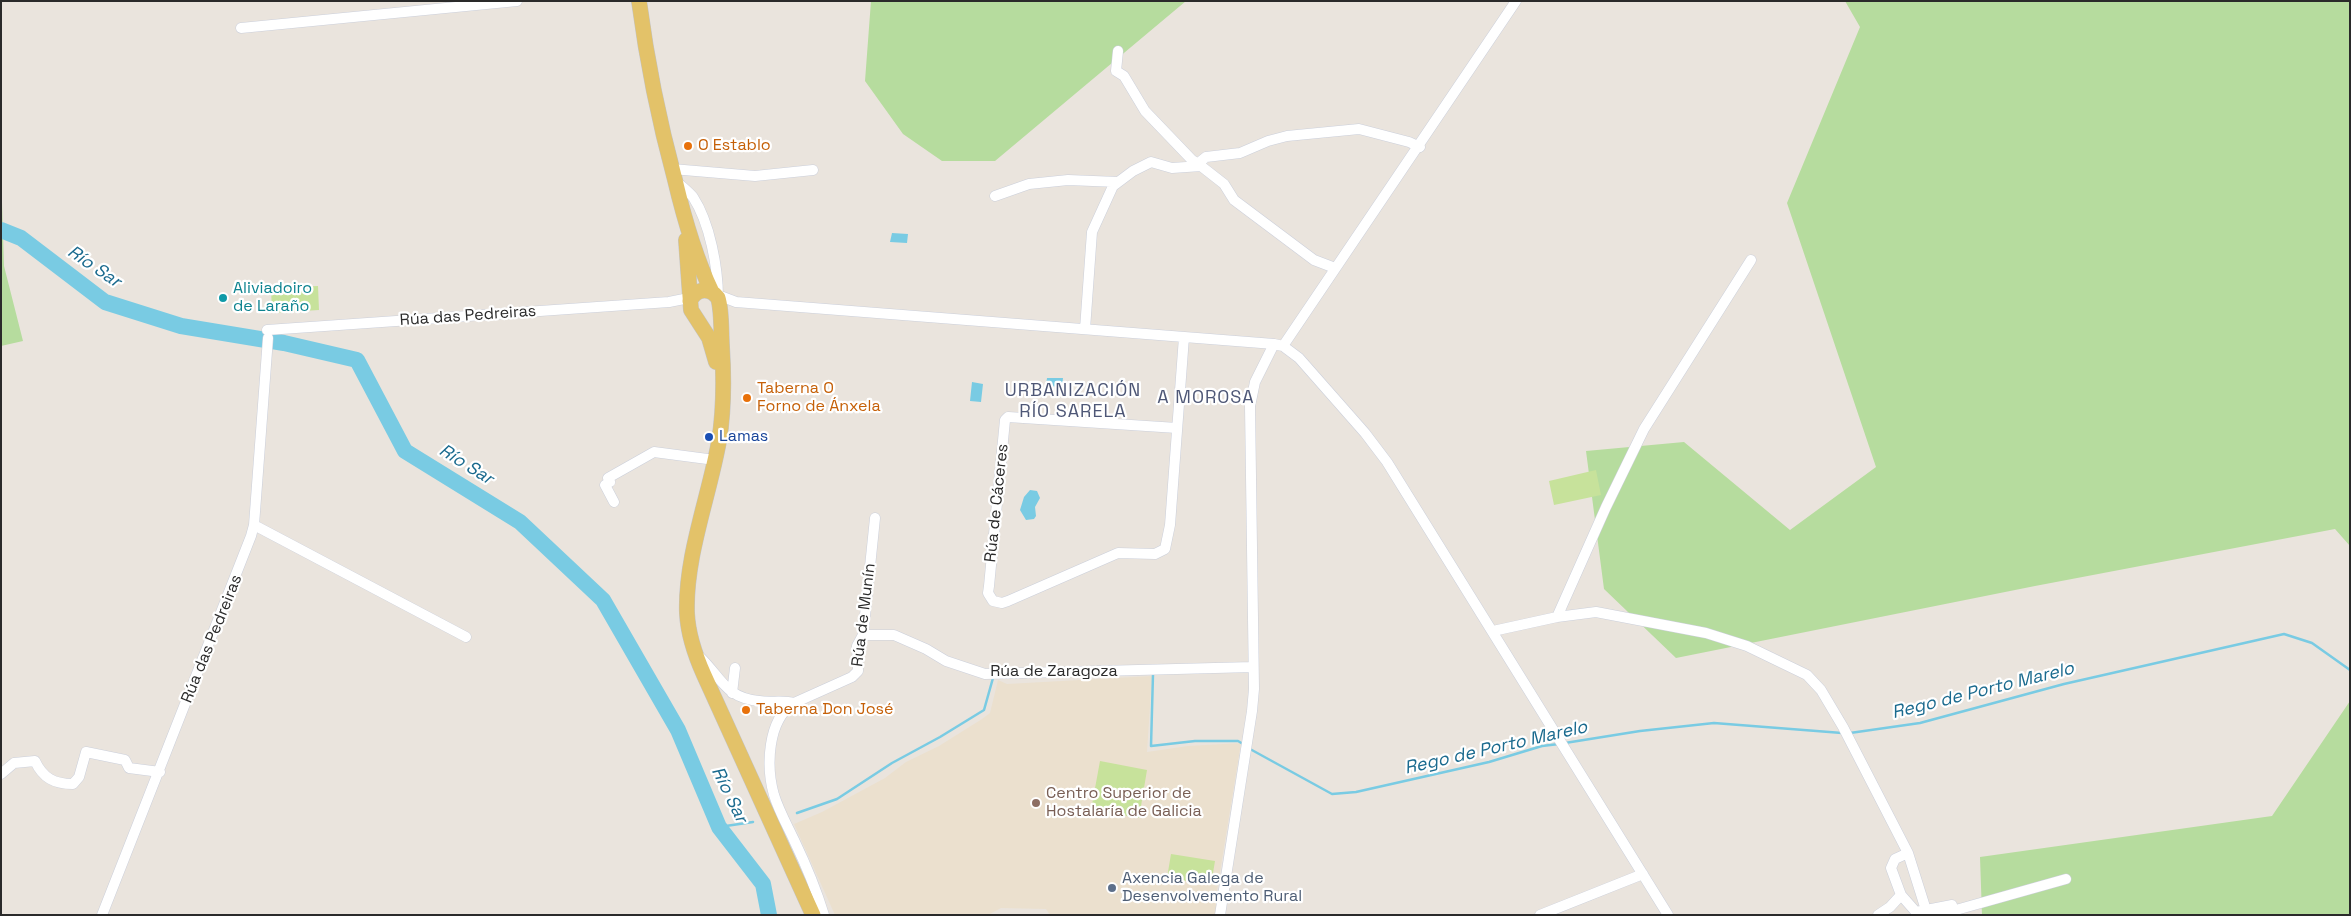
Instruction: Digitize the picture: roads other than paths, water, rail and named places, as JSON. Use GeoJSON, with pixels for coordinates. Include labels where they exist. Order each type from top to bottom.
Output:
{"type":"FeatureCollection","features":[{"type":"Feature","properties":{"kind":"main road"},"geometry":{"type":"LineString","coordinates":[[639,1],[654,94],[682,211],[692,301],[712,347],[723,401]]}},
{"type":"Feature","properties":{"kind":"main road"},"geometry":{"type":"LineString","coordinates":[[682,211],[718,304],[724,365],[723,401],[715,460],[688,584],[687,614],[694,651],[813,915]]}},
{"type":"Feature","properties":{"kind":"main road"},"geometry":{"type":"LineString","coordinates":[[692,301],[704,290],[718,304]]}},
{"type":"Feature","properties":{"kind":"main road"},"geometry":{"type":"LineString","coordinates":[[692,301],[706,320],[718,304]]}},
{"type":"Feature","properties":{"kind":"main road"},"geometry":{"type":"LineString","coordinates":[[739,752],[756,781],[823,915]]}},
{"type":"Feature","properties":{"kind":"street"},"geometry":{"type":"LineString","coordinates":[[400,1],[401,12]]}},
{"type":"Feature","properties":{"kind":"street"},"geometry":{"type":"LineString","coordinates":[[241,28],[517,1]]}},
{"type":"Feature","properties":{"kind":"street"},"geometry":{"type":"LineString","coordinates":[[1220,915],[1252,711],[1250,406],[1256,382],[1278,345],[1420,147],[1516,1]]}},
{"type":"Feature","properties":{"kind":"street"},"geometry":{"type":"LineString","coordinates":[[1118,52],[1116,71],[1124,76],[1145,111],[1192,160],[1224,184],[1234,200],[1314,260],[1335,268]]}},
{"type":"Feature","properties":{"kind":"street"},"geometry":{"type":"LineString","coordinates":[[1201,166],[1202,161],[1206,157],[1240,153],[1268,141],[1287,136],[1359,129],[1420,147]]}},
{"type":"Feature","properties":{"kind":"street"},"geometry":{"type":"LineString","coordinates":[[1085,329],[1092,232],[1113,186],[1133,171],[1151,162],[1172,168],[1201,166]]}},
{"type":"Feature","properties":{"kind":"street"},"geometry":{"type":"LineString","coordinates":[[673,174],[755,176],[813,170]]}},
{"type":"Feature","properties":{"kind":"street"},"geometry":{"type":"LineString","coordinates":[[673,174],[694,198],[703,221],[714,258],[718,304],[736,302],[1278,345],[1299,358],[1377,447],[1668,915]]}},
{"type":"Feature","properties":{"kind":"street"},"geometry":{"type":"LineString","coordinates":[[995,196],[1029,184],[1068,180],[1118,182]]}},
{"type":"Feature","properties":{"kind":"street"},"geometry":{"type":"LineString","coordinates":[[1557,617],[1606,506],[1644,429],[1751,260]]}},
{"type":"Feature","properties":{"kind":"street"},"geometry":{"type":"LineString","coordinates":[[669,302],[692,301]]}},
{"type":"Feature","properties":{"kind":"street","name":"Rúa das Pedreiras"},"geometry":{"type":"LineString","coordinates":[[102,915],[245,556],[254,525],[268,334],[692,301]]}},
{"type":"Feature","properties":{"kind":"street"},"geometry":{"type":"LineString","coordinates":[[1177,428],[1184,337]]}},
{"type":"Feature","properties":{"kind":"street","name":"Rúa de Cáceres"},"geometry":{"type":"LineString","coordinates":[[1008,417],[1177,428],[1168,542],[1162,552],[1155,554],[1118,553],[1008,601],[997,603],[990,598],[989,586],[1005,420],[1008,417]]}},
{"type":"Feature","properties":{"kind":"street"},"geometry":{"type":"LineString","coordinates":[[614,502],[605,486],[610,482],[608,478],[651,453],[670,453],[715,460]]}},
{"type":"Feature","properties":{"kind":"street","name":"Rúa de Munín"},"geometry":{"type":"LineString","coordinates":[[770,768],[778,720],[783,712],[794,703],[856,674],[858,668],[857,646],[863,635],[875,518]]}},
{"type":"Feature","properties":{"kind":"street"},"geometry":{"type":"LineString","coordinates":[[254,525],[466,637]]}},
{"type":"Feature","properties":{"kind":"street"},"geometry":{"type":"LineString","coordinates":[[1492,632],[1557,617],[1596,612],[1706,633],[1747,646],[1807,675],[1821,690],[1851,741],[1908,853],[1926,910]]}},
{"type":"Feature","properties":{"kind":"street","name":"Rúa de Zaragoza"},"geometry":{"type":"LineString","coordinates":[[863,635],[894,635],[926,649],[946,661],[985,674],[1253,667]]}},
{"type":"Feature","properties":{"kind":"street"},"geometry":{"type":"LineString","coordinates":[[694,651],[732,693]]}},
{"type":"Feature","properties":{"kind":"street"},"geometry":{"type":"LineString","coordinates":[[732,693],[735,668]]}},
{"type":"Feature","properties":{"kind":"street","name":"Rúa de Munín"},"geometry":{"type":"LineString","coordinates":[[732,693],[743,699],[794,703]]}},
{"type":"Feature","properties":{"kind":"street"},"geometry":{"type":"LineString","coordinates":[[1,774],[14,763],[35,761],[41,773],[58,784],[73,784],[79,777],[86,752],[125,760],[129,768],[160,772]]}},
{"type":"Feature","properties":{"kind":"street"},"geometry":{"type":"LineString","coordinates":[[756,781],[764,780],[770,768]]}},
{"type":"Feature","properties":{"kind":"street"},"geometry":{"type":"LineString","coordinates":[[770,768],[778,806],[814,883],[823,915]]}},
{"type":"Feature","properties":{"kind":"street"},"geometry":{"type":"LineString","coordinates":[[1908,853],[1895,859],[1891,868],[1901,895],[1916,912],[1976,900],[1985,900]]}},
{"type":"Feature","properties":{"kind":"street"},"geometry":{"type":"LineString","coordinates":[[1540,915],[1643,874]]}},
{"type":"Feature","properties":{"kind":"street"},"geometry":{"type":"LineString","coordinates":[[1938,915],[1985,900],[2066,879]]}},
{"type":"Feature","properties":{"kind":"street"},"geometry":{"type":"LineString","coordinates":[[1881,914],[1901,895]]}},
{"type":"Feature","properties":{"kind":"water"},"geometry":{"type":"Polygon","coordinates":[[[892,233],[908,234],[907,243],[890,242],[892,233]]]}},
{"type":"Feature","properties":{"kind":"water"},"geometry":{"type":"Polygon","coordinates":[[[1047,378],[1063,378],[1062,387],[1046,386],[1047,378]]]}},
{"type":"Feature","properties":{"kind":"water"},"geometry":{"type":"Polygon","coordinates":[[[972,382],[983,384],[981,402],[970,401],[972,382]]]}},
{"type":"Feature","properties":{"kind":"water"},"geometry":{"type":"Polygon","coordinates":[[[1030,490],[1037,491],[1040,498],[1035,507],[1036,516],[1034,519],[1026,520],[1020,510],[1024,497],[1030,490]]]}},
{"type":"Feature","properties":{"kind":"waterway","name":"Río Sar"},"geometry":{"type":"LineString","coordinates":[[1,230],[21,238],[105,302],[181,326],[284,343],[357,360],[405,451],[520,522],[603,600],[678,730],[719,827],[763,884],[769,915]]}},
{"type":"Feature","properties":{"kind":"waterway","name":"Rego de Porto Marelo"},"geometry":{"type":"LineString","coordinates":[[1850,733],[1920,723],[2064,684],[2284,634],[2312,643],[2350,670]]}},
{"type":"Feature","properties":{"kind":"waterway","name":"Rego de Porto Marelo"},"geometry":{"type":"LineString","coordinates":[[1153,674],[1151,746],[1195,741],[1238,741],[1243,744]]}},
{"type":"Feature","properties":{"kind":"waterway","name":"Rego de Porto Marelo"},"geometry":{"type":"LineString","coordinates":[[797,813],[837,799],[892,763],[984,710],[993,678]]}},
{"type":"Feature","properties":{"kind":"waterway","name":"Rego de Porto Marelo"},"geometry":{"type":"LineString","coordinates":[[1565,743],[1640,731],[1714,723],[1842,733]]}},
{"type":"Feature","properties":{"kind":"waterway","name":"Rego de Porto Marelo"},"geometry":{"type":"LineString","coordinates":[[1250,749],[1332,794],[1356,792],[1489,762],[1542,746],[1559,744]]}},
{"type":"Feature","properties":{"kind":"waterway","name":"Rego de Porto Marelo"},"geometry":{"type":"LineString","coordinates":[[719,827],[753,822]]}},
{"type":"Feature","properties":{"kind":"place","name":"O Establo"},"geometry":{"type":"Point","coordinates":[688,146]}},
{"type":"Feature","properties":{"kind":"place","name":"Aliviadoiro de Laraño"},"geometry":{"type":"Point","coordinates":[223,298]}},
{"type":"Feature","properties":{"kind":"place","name":"Taberna O Forno de Ánxela"},"geometry":{"type":"Point","coordinates":[747,398]}},
{"type":"Feature","properties":{"kind":"place","name":"Lamas"},"geometry":{"type":"Point","coordinates":[709,437]}},
{"type":"Feature","properties":{"kind":"place","name":"Taberna Don José"},"geometry":{"type":"Point","coordinates":[746,710]}},
{"type":"Feature","properties":{"kind":"place","name":"Centro Superior de Hostalaría de Galicia"},"geometry":{"type":"Point","coordinates":[1036,803]}},
{"type":"Feature","properties":{"kind":"place","name":"Axencia Galega de Desenvolvemento Rural"},"geometry":{"type":"Point","coordinates":[1112,888]}},
{"type":"Feature","properties":{"kind":"district","name":"A MOROSA"},"geometry":{"type":"Point","coordinates":[1206,398]}},
{"type":"Feature","properties":{"kind":"district","name":"URBANIZACIÓN RÍO SARELA"},"geometry":{"type":"Point","coordinates":[1073,401]}}]}
